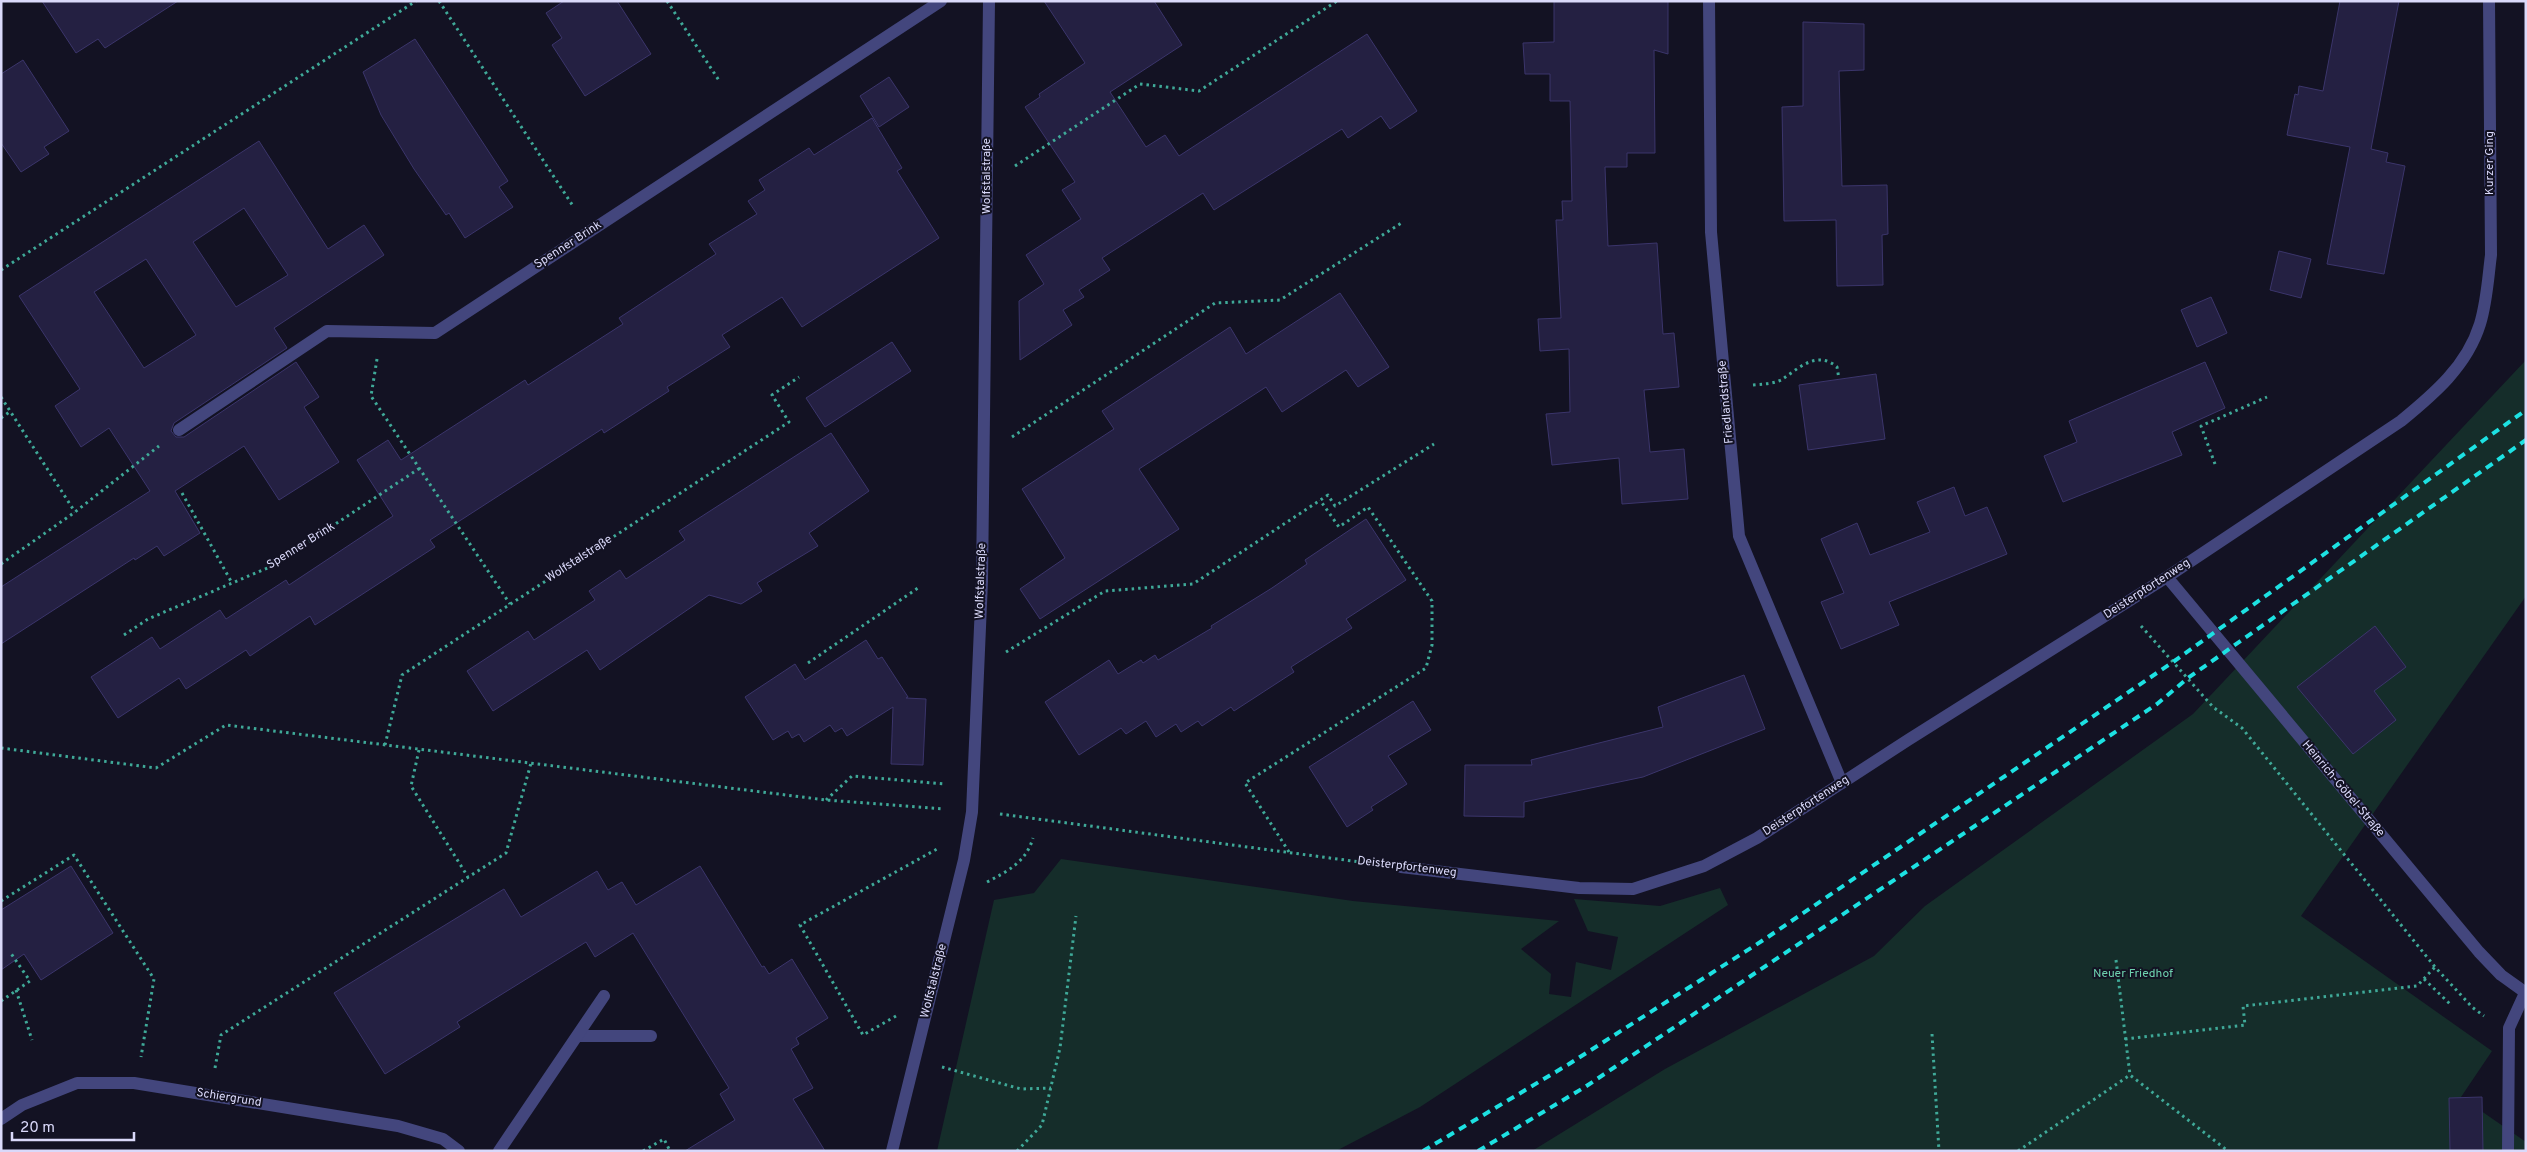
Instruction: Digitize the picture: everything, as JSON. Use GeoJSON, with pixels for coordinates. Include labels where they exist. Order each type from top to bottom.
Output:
{"type":"FeatureCollection","features":[{"type":"Feature","properties":{"kind":"street","name":"Spenner Brink"},"geometry":{"type":"LineString","coordinates":[[179,430],[328,331],[435,332],[941,1]]}},
{"type":"Feature","properties":{"kind":"street","name":"Wolfstalstraße"},"geometry":{"type":"LineString","coordinates":[[892,1151],[964,860],[972,812],[982,581],[989,1]]}},
{"type":"Feature","properties":{"kind":"street","name":"Friedlandstraße"},"geometry":{"type":"LineString","coordinates":[[1709,1],[1711,232],[1739,536],[1842,783]]}},
{"type":"Feature","properties":{"kind":"street","name":"Kurzer Ging"},"geometry":{"type":"LineString","coordinates":[[2480,325],[2487,291],[2491,255],[2489,1]]}},
{"type":"Feature","properties":{"kind":"street","name":"Deisterpfortenweg"},"geometry":{"type":"LineString","coordinates":[[1401,868],[1579,888],[1633,888],[1704,866],[1757,838],[2166,577],[2401,421],[2436,392],[2461,363],[2480,325]]}},
{"type":"Feature","properties":{"kind":"street","name":"Heinrich-Göbel-Straße"},"geometry":{"type":"LineString","coordinates":[[2166,577],[2479,952],[2501,974],[2525,993]]}},
{"type":"Feature","properties":{"kind":"street"},"geometry":{"type":"LineString","coordinates":[[2508,1151],[2509,1028],[2525,993]]}},
{"type":"Feature","properties":{"kind":"street"},"geometry":{"type":"LineString","coordinates":[[499,1151],[604,996]]}},
{"type":"Feature","properties":{"kind":"street"},"geometry":{"type":"LineString","coordinates":[[578,1036],[651,1036]]}},
{"type":"Feature","properties":{"kind":"street","name":"Schiergrund"},"geometry":{"type":"LineString","coordinates":[[1,1119],[22,1105],[77,1082],[134,1083],[398,1126],[443,1139],[459,1151]]}},
{"type":"Feature","properties":{"kind":"path"},"geometry":{"type":"LineString","coordinates":[[1,270],[416,1]]}},
{"type":"Feature","properties":{"kind":"path"},"geometry":{"type":"LineString","coordinates":[[439,1],[573,206]]}},
{"type":"Feature","properties":{"kind":"path"},"geometry":{"type":"LineString","coordinates":[[667,1],[720,82]]}},
{"type":"Feature","properties":{"kind":"path"},"geometry":{"type":"LineString","coordinates":[[1009,171],[1140,84],[1198,91],[1337,1]]}},
{"type":"Feature","properties":{"kind":"path"},"geometry":{"type":"LineString","coordinates":[[1005,441],[1215,303],[1280,300],[1403,222]]}},
{"type":"Feature","properties":{"kind":"path"},"geometry":{"type":"LineString","coordinates":[[382,331],[371,396],[510,604]]}},
{"type":"Feature","properties":{"kind":"path"},"geometry":{"type":"LineString","coordinates":[[1744,386],[1773,383],[1801,364],[1810,362],[1833,363],[1837,367],[1839,379]]}},
{"type":"Feature","properties":{"kind":"path","name":"Wolfstalstraße"},"geometry":{"type":"LineString","coordinates":[[385,745],[402,674],[789,422],[772,395],[799,377]]}},
{"type":"Feature","properties":{"kind":"path"},"geometry":{"type":"LineString","coordinates":[[1,397],[75,512]]}},
{"type":"Feature","properties":{"kind":"path"},"geometry":{"type":"LineString","coordinates":[[2215,464],[2201,426],[2268,397]]}},
{"type":"Feature","properties":{"kind":"path"},"geometry":{"type":"LineString","coordinates":[[1,418],[11,411]]}},
{"type":"Feature","properties":{"kind":"path"},"geometry":{"type":"LineString","coordinates":[[1,564],[75,512],[179,430]]}},
{"type":"Feature","properties":{"kind":"path"},"geometry":{"type":"LineString","coordinates":[[1001,655],[1106,591],[1193,584],[1328,495],[1335,506],[1434,444]]}},
{"type":"Feature","properties":{"kind":"path","name":"Spenner Brink"},"geometry":{"type":"LineString","coordinates":[[124,635],[148,619],[272,566],[420,468]]}},
{"type":"Feature","properties":{"kind":"path"},"geometry":{"type":"LineString","coordinates":[[182,493],[232,583]]}},
{"type":"Feature","properties":{"kind":"path"},"geometry":{"type":"LineString","coordinates":[[1289,852],[1245,783],[1426,668],[1432,645],[1432,601],[1368,507],[1339,527],[1320,500]]}},
{"type":"Feature","properties":{"kind":"path"},"geometry":{"type":"LineString","coordinates":[[808,664],[918,588]]}},
{"type":"Feature","properties":{"kind":"path"},"geometry":{"type":"LineString","coordinates":[[2123,604],[2213,707],[2242,728],[2436,967],[2472,1007]]}},
{"type":"Feature","properties":{"kind":"path"},"geometry":{"type":"LineString","coordinates":[[1,748],[156,768],[226,725],[826,800],[946,809]]}},
{"type":"Feature","properties":{"kind":"path"},"geometry":{"type":"LineString","coordinates":[[419,750],[411,786],[468,877]]}},
{"type":"Feature","properties":{"kind":"path"},"geometry":{"type":"LineString","coordinates":[[214,1076],[221,1035],[506,853],[530,763]]}},
{"type":"Feature","properties":{"kind":"path"},"geometry":{"type":"LineString","coordinates":[[826,800],[852,776],[947,784]]}},
{"type":"Feature","properties":{"kind":"path","name":"Deisterpfortenweg"},"geometry":{"type":"LineString","coordinates":[[995,813],[1401,868]]}},
{"type":"Feature","properties":{"kind":"path"},"geometry":{"type":"LineString","coordinates":[[986,883],[1017,864],[1030,849],[1034,838]]}},
{"type":"Feature","properties":{"kind":"path"},"geometry":{"type":"LineString","coordinates":[[896,1016],[863,1035],[800,926],[937,849]]}},
{"type":"Feature","properties":{"kind":"path"},"geometry":{"type":"LineString","coordinates":[[1,901],[74,855],[154,979],[139,1065]]}},
{"type":"Feature","properties":{"kind":"path"},"geometry":{"type":"LineString","coordinates":[[1017,1151],[1042,1125],[1060,1048],[1076,916]]}},
{"type":"Feature","properties":{"kind":"path"},"geometry":{"type":"LineString","coordinates":[[1,1001],[30,981],[10,952]]}},
{"type":"Feature","properties":{"kind":"path"},"geometry":{"type":"LineString","coordinates":[[2116,960],[2130,1075],[2228,1151]]}},
{"type":"Feature","properties":{"kind":"path"},"geometry":{"type":"LineString","coordinates":[[2125,1039],[2245,1025],[2243,1006],[2417,986],[2436,967]]}},
{"type":"Feature","properties":{"kind":"path"},"geometry":{"type":"LineString","coordinates":[[2424,979],[2450,1004]]}},
{"type":"Feature","properties":{"kind":"path"},"geometry":{"type":"LineString","coordinates":[[16,990],[32,1040]]}},
{"type":"Feature","properties":{"kind":"path"},"geometry":{"type":"LineString","coordinates":[[1932,1034],[1939,1151]]}},
{"type":"Feature","properties":{"kind":"path"},"geometry":{"type":"LineString","coordinates":[[937,1066],[1021,1089],[1051,1088]]}},
{"type":"Feature","properties":{"kind":"path"},"geometry":{"type":"LineString","coordinates":[[2018,1151],[2130,1075]]}},
{"type":"Feature","properties":{"kind":"path"},"geometry":{"type":"LineString","coordinates":[[643,1151],[664,1139],[670,1151]]}},
{"type":"Feature","properties":{"kind":"green space","name":"Neuer Friedhof"},"geometry":{"type":"Polygon","coordinates":[[[2526,360],[2526,596],[2301,916],[2492,1051],[2461,1097],[2526,1142],[2526,1151],[1532,1151],[1665,1069],[1874,956],[1925,906],[2193,714],[2526,360]]]}},
{"type":"Feature","properties":{"kind":"green space"},"geometry":{"type":"Polygon","coordinates":[[[1061,859],[1353,901],[1559,921],[1521,949],[1551,974],[1549,994],[1571,997],[1576,962],[1611,970],[1618,937],[1588,931],[1574,899],[1660,906],[1720,888],[1728,905],[1420,1107],[1336,1151],[937,1151],[994,900],[1034,893],[1061,859]]]}},
{"type":"Feature","properties":{"kind":"building"},"geometry":{"type":"Polygon","coordinates":[[[42,1],[178,1],[105,48],[98,39],[76,53],[42,1]]]}},
{"type":"Feature","properties":{"kind":"building"},"geometry":{"type":"Polygon","coordinates":[[[564,1],[617,1],[651,54],[585,96],[552,45],[562,38],[546,13],[564,1]]]}},
{"type":"Feature","properties":{"kind":"building"},"geometry":{"type":"Polygon","coordinates":[[[1044,1],[1154,1],[1182,45],[1110,92],[1146,147],[1165,135],[1179,156],[1367,34],[1417,111],[1390,129],[1381,116],[1348,138],[1342,129],[1214,210],[1203,193],[1102,258],[1110,270],[1079,290],[1084,297],[1063,310],[1072,325],[1020,360],[1019,301],[1044,284],[1026,255],[1081,219],[1062,190],[1075,182],[1025,107],[1040,97],[1039,94],[1085,63],[1044,1]]]}},
{"type":"Feature","properties":{"kind":"building"},"geometry":{"type":"Polygon","coordinates":[[[1554,1],[1668,1],[1668,54],[1654,50],[1655,153],[1627,153],[1627,167],[1605,167],[1608,246],[1657,243],[1663,334],[1674,333],[1679,387],[1644,390],[1650,452],[1684,449],[1688,499],[1622,504],[1619,458],[1552,465],[1546,414],[1570,412],[1569,349],[1540,351],[1538,319],[1561,318],[1556,220],[1563,220],[1562,201],[1572,201],[1570,101],[1550,101],[1550,74],[1525,74],[1523,43],[1554,42],[1554,1]]]}},
{"type":"Feature","properties":{"kind":"building"},"geometry":{"type":"Polygon","coordinates":[[[2340,1],[2399,1],[2371,149],[2388,153],[2386,162],[2405,166],[2384,274],[2327,264],[2350,147],[2287,135],[2295,94],[2298,95],[2299,86],[2323,91],[2340,1]]]}},
{"type":"Feature","properties":{"kind":"building"},"geometry":{"type":"Polygon","coordinates":[[[1803,22],[1864,24],[1864,70],[1839,71],[1842,186],[1887,185],[1888,234],[1882,235],[1883,285],[1837,286],[1836,220],[1784,221],[1782,107],[1803,106],[1803,22]]]}},
{"type":"Feature","properties":{"kind":"building"},"geometry":{"type":"Polygon","coordinates":[[[415,39],[508,181],[499,187],[513,207],[465,238],[449,213],[446,215],[414,169],[381,115],[363,72],[415,39]]]}},
{"type":"Feature","properties":{"kind":"building"},"geometry":{"type":"Polygon","coordinates":[[[23,60],[69,131],[44,147],[49,154],[21,172],[1,143],[1,74],[23,60]]]}},
{"type":"Feature","properties":{"kind":"building"},"geometry":{"type":"Polygon","coordinates":[[[889,77],[909,107],[879,127],[860,96],[889,77]]]}},
{"type":"Feature","properties":{"kind":"building"},"geometry":{"type":"Polygon","coordinates":[[[872,118],[902,168],[897,171],[939,238],[802,327],[782,297],[722,335],[730,347],[667,387],[669,391],[604,433],[602,429],[430,540],[435,547],[315,625],[310,616],[250,656],[246,650],[186,689],[179,678],[118,718],[91,677],[152,637],[160,649],[220,610],[226,619],[286,580],[289,585],[393,516],[357,460],[388,440],[401,460],[525,380],[528,385],[623,324],[619,318],[716,254],[709,244],[757,214],[748,201],[765,190],[759,180],[809,148],[814,155],[872,118]]]}},
{"type":"Feature","properties":{"kind":"building"},"geometry":{"type":"Polygon","coordinates":[[[259,141],[328,249],[364,225],[384,255],[274,328],[287,348],[174,423],[171,431],[176,437],[184,437],[296,362],[319,397],[304,407],[339,462],[279,500],[244,446],[175,491],[200,533],[164,556],[157,546],[135,560],[134,558],[1,644],[1,587],[150,491],[109,428],[81,447],[55,406],[80,389],[19,296],[259,141]],[[244,208],[193,242],[236,307],[288,275],[244,208]],[[146,259],[94,292],[144,368],[196,335],[146,259]]]}},
{"type":"Feature","properties":{"kind":"building"},"geometry":{"type":"Polygon","coordinates":[[[2279,251],[2311,259],[2301,298],[2270,290],[2279,251]]]}},
{"type":"Feature","properties":{"kind":"building"},"geometry":{"type":"Polygon","coordinates":[[[1340,293],[1389,367],[1358,387],[1346,370],[1282,412],[1266,387],[1139,469],[1179,529],[1040,619],[1020,589],[1065,558],[1022,489],[1114,429],[1102,411],[1230,327],[1246,354],[1340,293]]]}},
{"type":"Feature","properties":{"kind":"building"},"geometry":{"type":"Polygon","coordinates":[[[2211,297],[2227,333],[2197,347],[2181,310],[2211,297]]]}},
{"type":"Feature","properties":{"kind":"building"},"geometry":{"type":"Polygon","coordinates":[[[892,342],[911,371],[825,427],[806,398],[892,342]]]}},
{"type":"Feature","properties":{"kind":"building"},"geometry":{"type":"Polygon","coordinates":[[[2205,362],[2225,408],[2172,432],[2182,455],[2063,502],[2044,456],[2077,442],[2069,421],[2205,362]]]}},
{"type":"Feature","properties":{"kind":"building"},"geometry":{"type":"Polygon","coordinates":[[[1876,374],[1885,439],[1808,450],[1799,385],[1876,374]]]}},
{"type":"Feature","properties":{"kind":"building"},"geometry":{"type":"Polygon","coordinates":[[[831,433],[869,491],[809,533],[818,546],[757,583],[762,591],[741,604],[709,595],[600,670],[587,650],[493,711],[467,671],[528,631],[534,640],[595,600],[589,591],[620,570],[626,579],[685,540],[679,531],[831,433]]]}},
{"type":"Feature","properties":{"kind":"building"},"geometry":{"type":"Polygon","coordinates":[[[1954,487],[1965,516],[1987,507],[2007,554],[1889,602],[1899,625],[1841,649],[1821,602],[1844,593],[1821,539],[1857,523],[1870,555],[1930,532],[1917,502],[1954,487]]]}},
{"type":"Feature","properties":{"kind":"building"},"geometry":{"type":"Polygon","coordinates":[[[1366,519],[1406,580],[1346,619],[1352,628],[1291,667],[1294,672],[1234,711],[1231,707],[1202,726],[1198,721],[1181,732],[1176,724],[1156,737],[1146,721],[1126,734],[1121,728],[1079,755],[1045,702],[1109,660],[1118,674],[1141,660],[1143,663],[1155,655],[1158,660],[1212,628],[1211,626],[1272,588],[1307,564],[1305,560],[1366,519]]]}},
{"type":"Feature","properties":{"kind":"building"},"geometry":{"type":"Polygon","coordinates":[[[2375,626],[2406,667],[2374,691],[2396,720],[2353,754],[2297,687],[2375,626]]]}},
{"type":"Feature","properties":{"kind":"building"},"geometry":{"type":"Polygon","coordinates":[[[866,640],[878,659],[882,657],[908,697],[906,698],[926,699],[923,765],[891,764],[893,707],[847,736],[842,728],[835,732],[830,725],[804,742],[799,734],[792,738],[788,731],[773,740],[745,697],[795,664],[805,680],[866,640]]]}},
{"type":"Feature","properties":{"kind":"building"},"geometry":{"type":"Polygon","coordinates":[[[1744,675],[1765,729],[1643,777],[1524,802],[1524,817],[1464,816],[1465,765],[1532,765],[1531,760],[1663,727],[1658,707],[1744,675]]]}},
{"type":"Feature","properties":{"kind":"building"},"geometry":{"type":"Polygon","coordinates":[[[1413,701],[1431,730],[1388,756],[1407,784],[1371,807],[1373,810],[1347,827],[1309,767],[1413,701]]]}},
{"type":"Feature","properties":{"kind":"building"},"geometry":{"type":"Polygon","coordinates":[[[71,866],[113,933],[41,980],[24,954],[1,970],[1,910],[71,866]]]}},
{"type":"Feature","properties":{"kind":"building"},"geometry":{"type":"Polygon","coordinates":[[[700,866],[762,967],[764,966],[769,974],[792,959],[828,1018],[796,1038],[799,1044],[791,1049],[813,1088],[793,1099],[825,1151],[685,1151],[735,1120],[720,1094],[729,1088],[633,933],[595,957],[586,942],[457,1022],[460,1027],[385,1074],[334,993],[504,889],[521,917],[597,871],[608,890],[622,882],[636,905],[700,866]]]}},
{"type":"Feature","properties":{"kind":"building"},"geometry":{"type":"Polygon","coordinates":[[[2482,1097],[2483,1151],[2450,1151],[2449,1098],[2482,1097]]]}},
{"type":"Feature","properties":{"kind":"railway"},"geometry":{"type":"LineString","coordinates":[[1423,1151],[1569,1064],[1765,939],[2173,662],[2526,410]]}},
{"type":"Feature","properties":{"kind":"railway"},"geometry":{"type":"LineString","coordinates":[[1478,1151],[1585,1087],[2157,704],[2188,678],[2526,440]]}}]}
